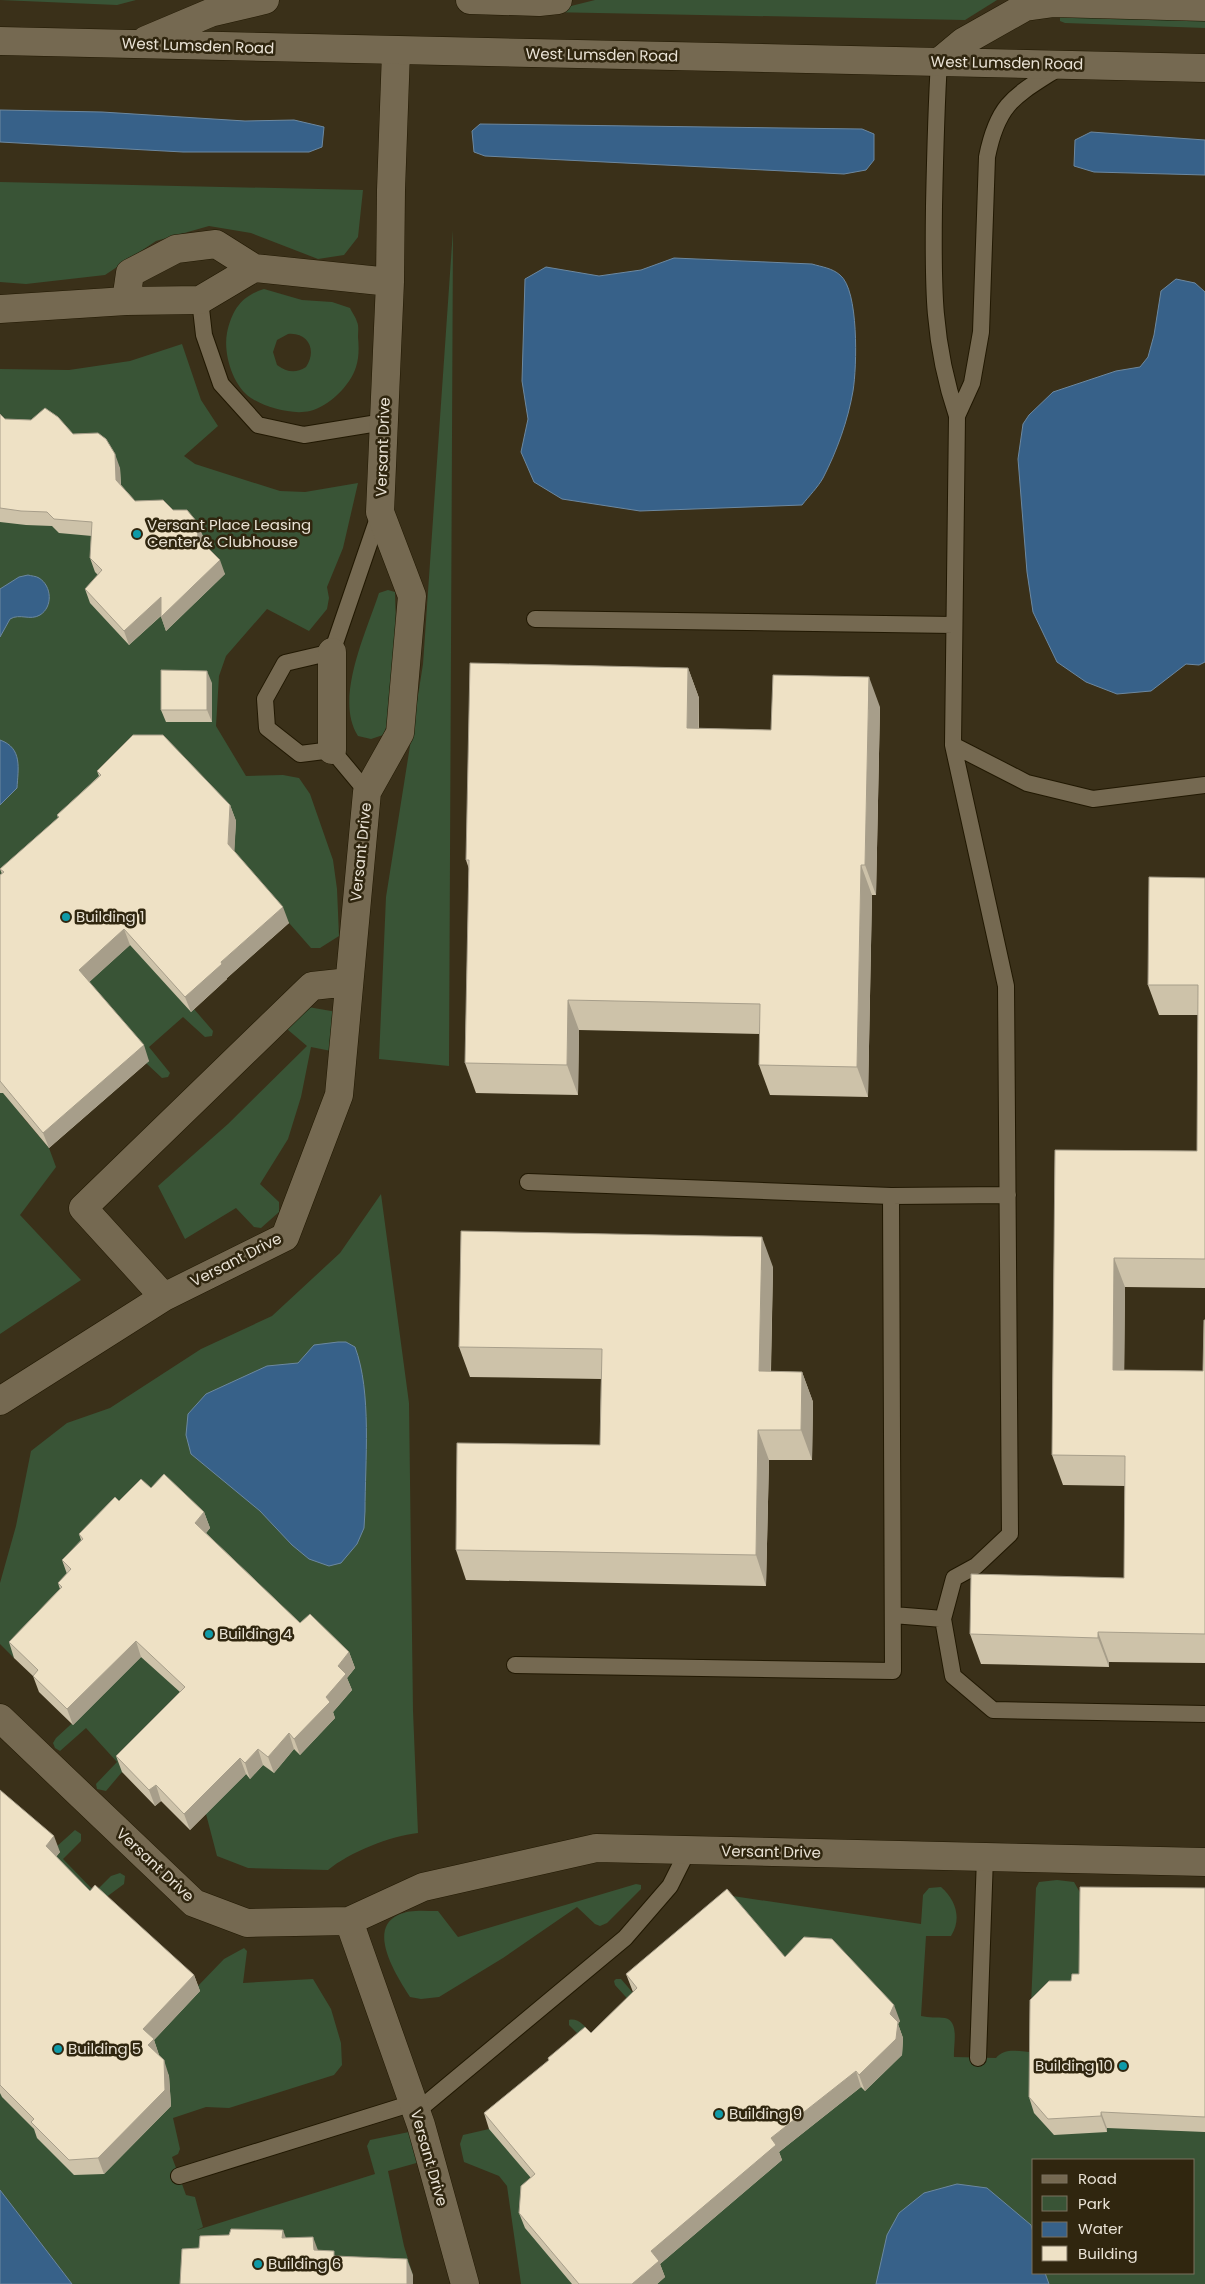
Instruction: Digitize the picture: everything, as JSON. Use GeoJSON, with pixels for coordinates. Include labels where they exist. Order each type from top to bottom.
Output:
{"type":"FeatureCollection","features":[{"type":"Feature","properties":{"kind":"street"},"geometry":{"type":"LineString","coordinates":[[138,44],[210,13],[265,0]]}},
{"type":"Feature","properties":{"kind":"street"},"geometry":{"type":"LineString","coordinates":[[470,0],[539,2],[558,0]]}},
{"type":"Feature","properties":{"kind":"street"},"geometry":{"type":"LineString","coordinates":[[939,62],[963,42],[1025,7],[1054,3],[1205,7]]}},
{"type":"Feature","properties":{"kind":"street","name":"West Lumsden Road"},"geometry":{"type":"LineString","coordinates":[[0,41],[396,52],[1205,68]]}},
{"type":"Feature","properties":{"kind":"street","name":"Versant Drive"},"geometry":{"type":"LineString","coordinates":[[0,1401],[164,1296],[285,1237],[339,1095],[367,792],[400,733],[412,596],[380,512],[390,282],[390,190],[396,52]]}},
{"type":"Feature","properties":{"kind":"street"},"geometry":{"type":"LineString","coordinates":[[126,300],[130,273],[176,249],[216,244],[254,268],[390,282]]}},
{"type":"Feature","properties":{"kind":"street"},"geometry":{"type":"LineString","coordinates":[[0,309],[126,300],[200,300],[254,268]]}},
{"type":"Feature","properties":{"kind":"street"},"geometry":{"type":"LineString","coordinates":[[332,652],[332,750]]}},
{"type":"Feature","properties":{"kind":"street"},"geometry":{"type":"LineString","coordinates":[[164,1296],[83,1208],[312,986],[350,982]]}},
{"type":"Feature","properties":{"kind":"street","name":"Versant Drive"},"geometry":{"type":"LineString","coordinates":[[0,1718],[194,1903],[247,1923],[349,1921],[423,1887],[596,1848],[1205,1862]]}},
{"type":"Feature","properties":{"kind":"street","name":"Versant Drive"},"geometry":{"type":"LineString","coordinates":[[349,1921],[415,2108],[465,2284]]}},
{"type":"Feature","properties":{"kind":"lane"},"geometry":{"type":"LineString","coordinates":[[939,62],[936,114],[933,280],[936,333],[947,386],[957,416],[953,745],[1006,986],[1010,1534],[976,1566],[954,1578],[943,1619],[953,1676],[993,1710],[1205,1714]]}},
{"type":"Feature","properties":{"kind":"lane"},"geometry":{"type":"LineString","coordinates":[[957,416],[972,383],[981,332],[987,157],[991,136],[1000,116],[1015,96],[1063,64]]}},
{"type":"Feature","properties":{"kind":"lane"},"geometry":{"type":"LineString","coordinates":[[200,300],[204,334],[222,384],[258,426],[304,435],[384,422]]}},
{"type":"Feature","properties":{"kind":"lane"},"geometry":{"type":"LineString","coordinates":[[367,792],[332,750],[300,754],[267,728],[265,699],[285,663],[332,652],[380,512]]}},
{"type":"Feature","properties":{"kind":"lane"},"geometry":{"type":"LineString","coordinates":[[535,619],[954,625]]}},
{"type":"Feature","properties":{"kind":"lane"},"geometry":{"type":"LineString","coordinates":[[953,745],[1027,783],[1093,799],[1205,785]]}},
{"type":"Feature","properties":{"kind":"lane"},"geometry":{"type":"LineString","coordinates":[[528,1182],[891,1196],[1008,1195]]}},
{"type":"Feature","properties":{"kind":"lane"},"geometry":{"type":"LineString","coordinates":[[515,1665],[893,1671],[891,1196]]}},
{"type":"Feature","properties":{"kind":"lane"},"geometry":{"type":"LineString","coordinates":[[893,1615],[943,1619]]}},
{"type":"Feature","properties":{"kind":"lane"},"geometry":{"type":"LineString","coordinates":[[179,2176],[415,2108],[625,1938],[670,1886],[688,1850]]}},
{"type":"Feature","properties":{"kind":"lane"},"geometry":{"type":"LineString","coordinates":[[978,2058],[985,1857]]}},
{"type":"Feature","properties":{"kind":"green space"},"geometry":{"type":"Polygon","coordinates":[[[0,0],[136,0],[117,5],[0,0]]]}},
{"type":"Feature","properties":{"kind":"green space"},"geometry":{"type":"Polygon","coordinates":[[[595,0],[997,0],[965,20],[497,11],[563,8],[595,0]]]}},
{"type":"Feature","properties":{"kind":"green space"},"geometry":{"type":"Polygon","coordinates":[[[1060,16],[1205,18],[1205,28],[1065,23],[1060,21],[1060,16]]]}},
{"type":"Feature","properties":{"kind":"green space"},"geometry":{"type":"Polygon","coordinates":[[[0,182],[363,190],[358,237],[344,255],[318,259],[251,233],[209,226],[156,241],[105,275],[26,284],[0,282],[0,182]]]}},
{"type":"Feature","properties":{"kind":"green space"},"geometry":{"type":"Polygon","coordinates":[[[453,230],[449,1066],[379,1059],[386,897],[423,664],[453,230]]]}},
{"type":"Feature","properties":{"kind":"green space"},"geometry":{"type":"Polygon","coordinates":[[[264,289],[302,300],[332,302],[350,308],[358,325],[357,364],[344,388],[324,405],[303,412],[280,410],[251,398],[234,378],[228,360],[227,333],[232,317],[239,305],[256,292],[264,289]],[[288,334],[277,340],[273,352],[277,365],[291,371],[298,371],[306,367],[311,355],[311,349],[306,339],[295,334],[288,334]]]}},
{"type":"Feature","properties":{"kind":"green space"},"geometry":{"type":"Polygon","coordinates":[[[182,344],[201,400],[218,426],[184,456],[195,464],[280,491],[305,492],[358,483],[343,548],[327,587],[329,598],[327,609],[309,631],[267,609],[226,656],[219,676],[216,726],[246,776],[283,775],[299,778],[310,794],[333,860],[337,889],[339,936],[320,948],[311,948],[261,891],[191,1012],[194,1009],[213,1031],[212,1036],[205,1037],[183,1017],[149,1047],[170,1073],[168,1077],[162,1078],[146,1063],[149,1061],[21,1115],[49,1148],[56,1167],[20,1215],[81,1280],[0,1334],[0,369],[69,370],[130,361],[182,344]]]}},
{"type":"Feature","properties":{"kind":"green space"},"geometry":{"type":"Polygon","coordinates":[[[388,590],[395,592],[396,665],[393,703],[383,735],[371,739],[358,736],[351,721],[349,704],[351,685],[360,646],[379,593],[388,590]]]}},
{"type":"Feature","properties":{"kind":"green space"},"geometry":{"type":"Polygon","coordinates":[[[308,1007],[337,1012],[331,1051],[311,1047],[301,1097],[288,1139],[260,1184],[279,1202],[279,1212],[261,1228],[254,1227],[236,1208],[185,1239],[158,1186],[228,1124],[307,1046],[287,1029],[291,1019],[308,1007]]]}},
{"type":"Feature","properties":{"kind":"green space"},"geometry":{"type":"Polygon","coordinates":[[[381,1194],[409,1403],[413,1711],[418,1833],[383,1841],[347,1857],[328,1870],[248,1868],[217,1856],[206,1814],[122,1772],[106,1791],[97,1789],[96,1784],[117,1762],[86,1728],[60,1751],[55,1748],[53,1743],[56,1738],[104,1694],[14,1658],[0,1644],[0,1583],[16,1526],[31,1451],[67,1423],[110,1408],[201,1349],[272,1316],[340,1253],[381,1194]]]}},
{"type":"Feature","properties":{"kind":"green space"},"geometry":{"type":"Polygon","coordinates":[[[75,1830],[81,1834],[81,1841],[63,1859],[95,1892],[111,1876],[120,1873],[125,1876],[124,1884],[101,1901],[196,1988],[224,1959],[244,1948],[247,1951],[243,1983],[313,1979],[331,2009],[341,2043],[342,2065],[334,2075],[229,2108],[206,2107],[173,2118],[180,2149],[178,2154],[172,2157],[186,2195],[195,2197],[203,2227],[197,2230],[375,2174],[367,2146],[370,2140],[409,2132],[420,2162],[388,2171],[404,2246],[413,2275],[371,2284],[72,2284],[0,2190],[0,1858],[32,1884],[60,1852],[55,1848],[75,1830]]]}},
{"type":"Feature","properties":{"kind":"green space"},"geometry":{"type":"Polygon","coordinates":[[[1057,1880],[1074,1882],[1086,1903],[1205,1947],[1205,2284],[521,2284],[507,2186],[499,2176],[464,2162],[460,2144],[463,2135],[489,2129],[578,2034],[569,2025],[569,2020],[580,2023],[595,2038],[634,2006],[615,1985],[614,1981],[616,1979],[621,1979],[659,2023],[726,1895],[921,1924],[923,1895],[929,1888],[941,1887],[954,1904],[957,1916],[956,1923],[951,1936],[926,1936],[921,2016],[950,2020],[955,2034],[954,2057],[996,2058],[1007,2051],[1029,2052],[1036,1888],[1039,1882],[1057,1880]]]}},
{"type":"Feature","properties":{"kind":"green space"},"geometry":{"type":"Polygon","coordinates":[[[636,1884],[641,1885],[641,1889],[607,1923],[600,1926],[595,1924],[577,1907],[503,1958],[439,1997],[421,1999],[410,1997],[392,1967],[388,1955],[385,1931],[389,1922],[403,1913],[438,1911],[458,1937],[636,1884]]]}},
{"type":"Feature","properties":{"kind":"water"},"geometry":{"type":"Polygon","coordinates":[[[0,110],[102,112],[245,121],[294,120],[324,127],[322,147],[309,152],[183,152],[0,142],[0,110]]]}},
{"type":"Feature","properties":{"kind":"water"},"geometry":{"type":"Polygon","coordinates":[[[480,124],[862,129],[874,134],[874,160],[866,170],[844,174],[485,156],[474,152],[472,131],[480,124]]]}},
{"type":"Feature","properties":{"kind":"water"},"geometry":{"type":"Polygon","coordinates":[[[1091,132],[1205,140],[1205,175],[1094,172],[1074,166],[1075,140],[1091,132]]]}},
{"type":"Feature","properties":{"kind":"water"},"geometry":{"type":"Polygon","coordinates":[[[674,258],[812,264],[834,271],[846,283],[854,312],[856,348],[851,402],[828,468],[819,485],[802,505],[640,511],[562,499],[534,482],[521,452],[528,419],[522,381],[525,279],[546,267],[599,276],[641,270],[674,258]]]}},
{"type":"Feature","properties":{"kind":"water"},"geometry":{"type":"Polygon","coordinates":[[[1176,279],[1195,283],[1205,292],[1205,662],[1199,665],[1186,664],[1151,691],[1117,694],[1086,682],[1057,662],[1033,612],[1027,572],[1018,459],[1023,424],[1029,415],[1053,392],[1116,371],[1140,367],[1148,357],[1154,335],[1161,291],[1176,279]]]}},
{"type":"Feature","properties":{"kind":"water"},"geometry":{"type":"Polygon","coordinates":[[[28,575],[39,578],[46,586],[49,596],[47,607],[36,617],[14,617],[10,619],[0,637],[0,589],[19,577],[28,575]]]}},
{"type":"Feature","properties":{"kind":"water"},"geometry":{"type":"Polygon","coordinates":[[[0,740],[12,748],[16,754],[18,767],[17,788],[0,805],[0,740]]]}},
{"type":"Feature","properties":{"kind":"water"},"geometry":{"type":"Polygon","coordinates":[[[346,1342],[355,1347],[364,1385],[366,1406],[365,1511],[364,1528],[357,1544],[341,1563],[329,1566],[309,1559],[292,1545],[260,1511],[191,1454],[186,1435],[188,1414],[206,1394],[267,1366],[298,1363],[314,1345],[346,1342]]]}},
{"type":"Feature","properties":{"kind":"water"},"geometry":{"type":"Polygon","coordinates":[[[957,2184],[987,2188],[1031,2225],[1032,2274],[1045,2274],[1049,2284],[876,2284],[887,2235],[899,2213],[924,2193],[957,2184]]]}},
{"type":"Feature","properties":{"kind":"water"},"geometry":{"type":"Polygon","coordinates":[[[0,2190],[69,2280],[72,2284],[0,2284],[0,2190]]]}},
{"type":"Feature","properties":{"kind":"building","name":"Versant Place Leasing Center & Clubhouse"},"geometry":{"type":"Polygon","coordinates":[[[45,408],[58,417],[73,434],[98,433],[106,439],[115,454],[116,480],[135,501],[163,500],[173,510],[187,510],[197,522],[198,538],[220,560],[161,617],[161,597],[124,631],[85,589],[102,570],[90,558],[92,522],[54,519],[47,512],[0,508],[0,414],[5,419],[31,420],[45,408]]]}},
{"type":"Feature","properties":{"kind":"building"},"geometry":{"type":"Polygon","coordinates":[[[470,663],[688,668],[687,728],[771,730],[773,675],[869,677],[865,865],[861,865],[857,1067],[759,1065],[760,1004],[568,1000],[567,1065],[465,1063],[469,860],[466,860],[470,663]]]}},
{"type":"Feature","properties":{"kind":"building"},"geometry":{"type":"Polygon","coordinates":[[[161,670],[207,671],[207,710],[161,710],[161,670]]]}},
{"type":"Feature","properties":{"kind":"building"},"geometry":{"type":"Polygon","coordinates":[[[133,735],[163,735],[230,805],[228,844],[283,907],[185,997],[124,929],[79,970],[144,1045],[43,1133],[0,1081],[0,875],[4,872],[0,869],[59,817],[57,815],[101,775],[97,771],[133,735]]]}},
{"type":"Feature","properties":{"kind":"building"},"geometry":{"type":"Polygon","coordinates":[[[1149,877],[1205,878],[1205,1259],[1114,1258],[1113,1370],[1203,1371],[1205,1320],[1205,1634],[1098,1632],[1098,1638],[970,1634],[971,1574],[1124,1578],[1125,1456],[1052,1455],[1055,1150],[1197,1151],[1198,985],[1148,985],[1149,877]]]}},
{"type":"Feature","properties":{"kind":"building"},"geometry":{"type":"Polygon","coordinates":[[[461,1231],[762,1237],[759,1371],[802,1372],[801,1430],[758,1430],[756,1555],[456,1550],[457,1443],[600,1445],[602,1349],[459,1347],[461,1231]]]}},
{"type":"Feature","properties":{"kind":"building","name":"Building 4"},"geometry":{"type":"Polygon","coordinates":[[[164,1474],[204,1512],[195,1523],[300,1623],[310,1614],[349,1652],[338,1666],[346,1674],[326,1697],[330,1702],[294,1739],[289,1733],[268,1757],[258,1749],[245,1763],[240,1758],[184,1814],[156,1785],[149,1790],[116,1756],[185,1687],[136,1641],[67,1709],[33,1676],[38,1670],[9,1642],[62,1587],[58,1583],[71,1569],[62,1560],[83,1539],[79,1534],[115,1497],[119,1501],[141,1479],[151,1488],[164,1474]]]}},
{"type":"Feature","properties":{"kind":"building"},"geometry":{"type":"Polygon","coordinates":[[[0,1790],[54,1836],[46,1846],[90,1891],[95,1885],[194,1975],[143,2029],[154,2039],[148,2045],[164,2060],[165,2090],[98,2158],[69,2160],[31,2122],[34,2119],[0,2085],[0,1790]]]}},
{"type":"Feature","properties":{"kind":"building"},"geometry":{"type":"Polygon","coordinates":[[[1080,1887],[1205,1888],[1205,2117],[1101,2112],[1101,2116],[1048,2119],[1029,2097],[1030,2000],[1049,1981],[1071,1981],[1072,1974],[1079,1974],[1080,1887]]]}},
{"type":"Feature","properties":{"kind":"building"},"geometry":{"type":"Polygon","coordinates":[[[727,1889],[785,1957],[804,1937],[832,1939],[894,2005],[890,2014],[898,2022],[896,2039],[859,2075],[856,2071],[771,2138],[776,2145],[651,2251],[659,2261],[632,2284],[579,2284],[519,2213],[521,2186],[535,2174],[484,2113],[549,2060],[548,2058],[585,2027],[591,2033],[637,1988],[626,1974],[727,1889]]]}},
{"type":"Feature","properties":{"kind":"building"},"geometry":{"type":"Polygon","coordinates":[[[231,2229],[283,2230],[282,2238],[313,2237],[314,2250],[334,2251],[334,2256],[407,2259],[407,2284],[180,2284],[182,2249],[199,2248],[200,2236],[229,2235],[231,2229]]]}},
{"type":"Feature","properties":{"kind":"place","name":"Versant Place Leasing Center & Clubhouse"},"geometry":{"type":"Point","coordinates":[137,534]}},
{"type":"Feature","properties":{"kind":"place","name":"Building 1"},"geometry":{"type":"Point","coordinates":[66,917]}},
{"type":"Feature","properties":{"kind":"place","name":"Building 4"},"geometry":{"type":"Point","coordinates":[209,1634]}},
{"type":"Feature","properties":{"kind":"place","name":"Building 5"},"geometry":{"type":"Point","coordinates":[58,2049]}},
{"type":"Feature","properties":{"kind":"place","name":"Building 10"},"geometry":{"type":"Point","coordinates":[1123,2066]}},
{"type":"Feature","properties":{"kind":"place","name":"Building 9"},"geometry":{"type":"Point","coordinates":[719,2114]}},
{"type":"Feature","properties":{"kind":"place","name":"Building 6"},"geometry":{"type":"Point","coordinates":[258,2264]}}]}
